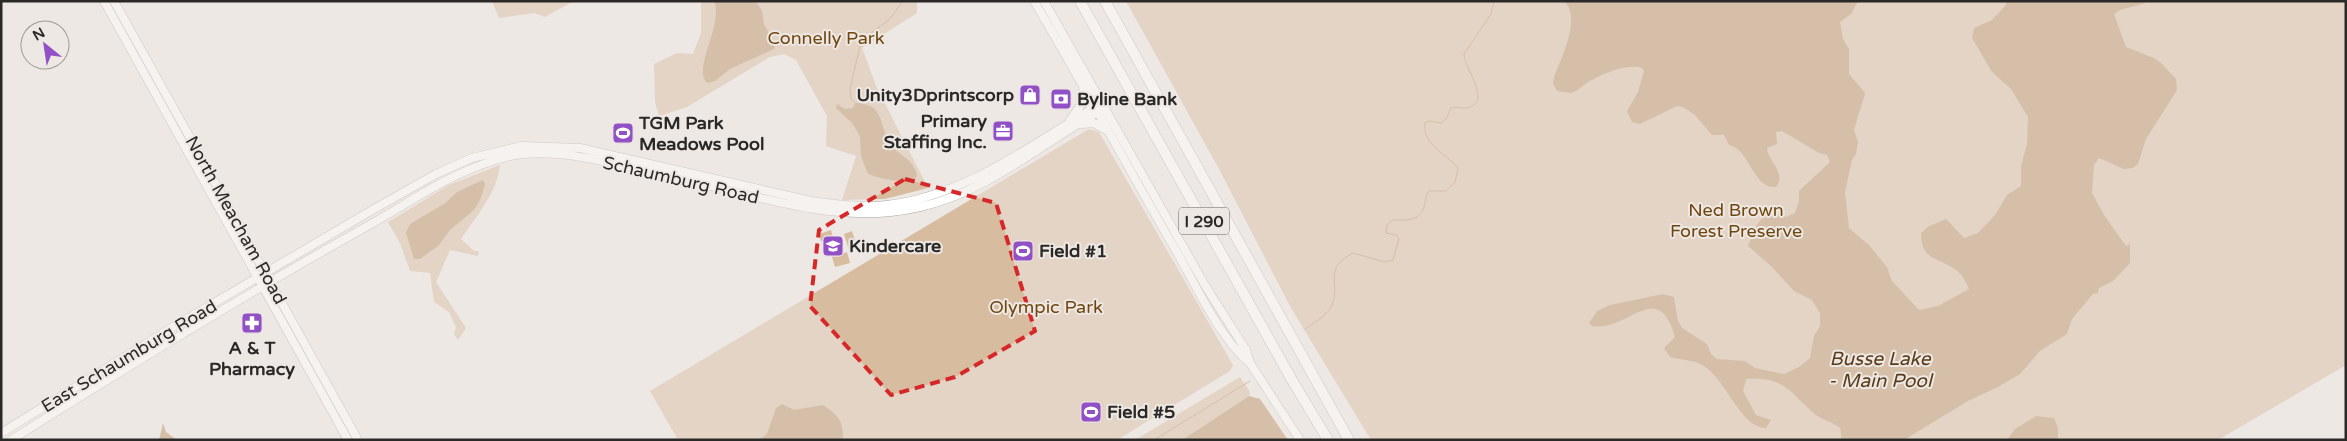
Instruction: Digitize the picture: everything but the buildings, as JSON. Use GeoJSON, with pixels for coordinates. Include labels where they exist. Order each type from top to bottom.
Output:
{"type":"FeatureCollection","features":[{"type":"Feature","properties":{"kind":"highway","name":"I 290"},"geometry":{"type":"LineString","coordinates":[[1080,1],[1292,380],[1328,440]]}},
{"type":"Feature","properties":{"kind":"highway","name":"I 290"},"geometry":{"type":"LineString","coordinates":[[1105,1],[1348,440]]}},
{"type":"Feature","properties":{"kind":"street","name":"North Meacham Road"},"geometry":{"type":"LineString","coordinates":[[104,1],[348,440]]}},
{"type":"Feature","properties":{"kind":"street","name":"North Meacham Road"},"geometry":{"type":"LineString","coordinates":[[114,1],[358,440]]}},
{"type":"Feature","properties":{"kind":"street"},"geometry":{"type":"LineString","coordinates":[[1034,1],[1204,300],[1240,355],[1250,363]]}},
{"type":"Feature","properties":{"kind":"street"},"geometry":{"type":"LineString","coordinates":[[1044,1],[1206,287],[1246,350],[1250,363],[1300,440]]}},
{"type":"Feature","properties":{"kind":"street"},"geometry":{"type":"LineString","coordinates":[[1066,125],[1082,103],[1083,89]]}},
{"type":"Feature","properties":{"kind":"street","name":"Schaumburg Road"},"geometry":{"type":"LineString","coordinates":[[269,278],[436,174],[472,158],[522,146],[580,148],[810,201],[848,206],[872,206],[917,200],[948,190],[996,166],[1066,125],[1104,106]]}},
{"type":"Feature","properties":{"kind":"street","name":"Schaumburg Road"},"geometry":{"type":"LineString","coordinates":[[260,283],[452,177],[483,164],[517,155],[559,155],[588,159],[792,206],[828,212],[871,214],[920,207],[971,189],[1077,124],[1096,110]]}},
{"type":"Feature","properties":{"kind":"street"},"geometry":{"type":"LineString","coordinates":[[1077,124],[1094,123],[1106,130]]}},
{"type":"Feature","properties":{"kind":"street","name":"East Schaumburg Road"},"geometry":{"type":"LineString","coordinates":[[1,433],[173,327],[260,283]]}},
{"type":"Feature","properties":{"kind":"street","name":"East Schaumburg Road"},"geometry":{"type":"LineString","coordinates":[[11,440],[260,283]]}},
{"type":"Feature","properties":{"kind":"highlighted area"},"geometry":{"type":"Polygon","coordinates":[[[905,179],[996,203],[1035,331],[955,377],[891,395],[810,306],[819,230],[905,179]]]}},
{"type":"Feature","properties":{"kind":"green space"},"geometry":{"type":"Polygon","coordinates":[[[492,1],[574,1],[545,17],[534,13],[499,18],[492,1]]]}},
{"type":"Feature","properties":{"kind":"green space","name":"Connelly Park"},"geometry":{"type":"Polygon","coordinates":[[[701,1],[917,1],[917,13],[862,48],[877,88],[928,188],[885,199],[842,200],[856,156],[826,146],[827,116],[796,60],[784,54],[770,57],[687,107],[659,116],[655,102],[654,64],[677,53],[693,54],[701,33],[701,1]]]}},
{"type":"Feature","properties":{"kind":"green space","name":"Ned Brown Forest Preserve"},"geometry":{"type":"Polygon","coordinates":[[[1126,1],[2346,1],[2346,365],[2218,440],[1371,440],[1291,308],[1219,169],[1126,1]]]}},
{"type":"Feature","properties":{"kind":"green space","name":"Olympic Park"},"geometry":{"type":"Polygon","coordinates":[[[1089,129],[1099,132],[1233,365],[1230,371],[1117,440],[678,440],[650,391],[1089,129]]]}},
{"type":"Feature","properties":{"kind":"green space"},"geometry":{"type":"Polygon","coordinates":[[[500,165],[495,185],[490,195],[461,239],[474,251],[479,251],[478,256],[450,250],[436,282],[466,328],[458,340],[454,334],[456,327],[449,312],[434,302],[430,273],[410,271],[400,243],[388,222],[449,185],[500,165]]]}},
{"type":"Feature","properties":{"kind":"green space"},"geometry":{"type":"Polygon","coordinates":[[[831,230],[833,237],[821,241],[819,234],[831,230]]]}},
{"type":"Feature","properties":{"kind":"green space"},"geometry":{"type":"Polygon","coordinates":[[[852,231],[857,247],[849,250],[844,234],[852,231]]]}},
{"type":"Feature","properties":{"kind":"green space"},"geometry":{"type":"Polygon","coordinates":[[[847,252],[850,263],[835,267],[832,257],[847,252]]]}},
{"type":"Feature","properties":{"kind":"green space"},"geometry":{"type":"Polygon","coordinates":[[[1240,377],[1250,392],[1249,396],[1182,440],[1135,440],[1240,377]]]}},
{"type":"Feature","properties":{"kind":"water"},"geometry":{"type":"Polygon","coordinates":[[[714,1],[755,1],[762,10],[764,24],[775,45],[774,49],[730,69],[715,81],[707,83],[703,76],[703,67],[715,22],[716,11],[714,1]]]}},
{"type":"Feature","properties":{"kind":"water","name":"Busse Lake - Main Pool"},"geometry":{"type":"Polygon","coordinates":[[[1564,1],[1858,1],[1851,14],[1840,22],[1843,39],[1849,49],[1849,74],[1865,93],[1854,130],[1858,142],[1845,192],[1849,228],[1869,245],[1887,267],[1892,281],[1919,310],[1938,306],[1969,289],[1964,278],[1958,272],[1927,254],[1922,242],[1921,233],[1929,226],[1946,219],[1964,238],[1978,233],[1995,215],[2007,195],[2021,186],[2021,166],[2027,144],[2028,117],[2011,89],[1992,72],[1972,38],[1974,28],[1992,20],[2006,5],[2006,1],[2148,1],[2114,14],[2126,47],[2154,58],[2161,63],[2176,79],[2177,90],[2146,139],[2138,164],[2133,168],[2124,169],[2099,158],[2094,165],[2092,193],[2104,215],[2126,246],[2130,244],[2130,263],[2113,281],[2099,288],[2098,293],[2093,294],[2072,319],[2067,334],[2040,351],[2020,374],[1968,401],[1904,440],[1842,440],[1840,428],[1816,415],[1779,383],[1760,379],[1746,379],[1743,391],[1756,415],[1771,420],[1766,428],[1757,426],[1749,421],[1741,412],[1712,372],[1692,361],[1670,357],[1664,348],[1675,337],[1668,320],[1660,311],[1651,309],[1641,311],[1605,326],[1592,326],[1589,323],[1597,311],[1610,305],[1663,294],[1674,297],[1678,321],[1682,328],[1707,344],[1711,354],[1717,359],[1745,361],[1755,368],[1784,374],[1799,367],[1810,358],[1814,336],[1820,326],[1820,313],[1812,300],[1794,291],[1771,266],[1748,246],[1757,226],[1765,217],[1777,215],[1786,217],[1795,213],[1799,201],[1799,191],[1830,162],[1827,155],[1819,153],[1782,131],[1776,132],[1777,144],[1767,148],[1778,172],[1779,182],[1776,187],[1768,186],[1756,175],[1742,153],[1729,145],[1724,135],[1712,135],[1695,115],[1683,107],[1677,106],[1640,124],[1632,122],[1627,111],[1638,92],[1644,71],[1642,68],[1629,67],[1615,70],[1588,82],[1571,93],[1557,91],[1553,83],[1554,77],[1571,28],[1569,8],[1564,1]]]}},
{"type":"Feature","properties":{"kind":"water"},"geometry":{"type":"Polygon","coordinates":[[[855,103],[865,104],[877,112],[892,146],[914,168],[917,174],[915,180],[898,181],[868,174],[861,156],[860,136],[852,123],[836,108],[837,104],[845,109],[853,108],[855,103]]]}},
{"type":"Feature","properties":{"kind":"water"},"geometry":{"type":"Polygon","coordinates":[[[483,180],[485,184],[481,198],[474,210],[450,230],[439,245],[420,259],[414,259],[406,233],[410,224],[444,204],[457,192],[483,180]]]}},
{"type":"Feature","properties":{"kind":"water"},"geometry":{"type":"Polygon","coordinates":[[[1249,396],[1260,399],[1288,440],[1182,440],[1249,396]]]}},
{"type":"Feature","properties":{"kind":"water"},"geometry":{"type":"Polygon","coordinates":[[[782,404],[794,410],[823,405],[839,419],[843,440],[759,440],[767,434],[776,408],[782,404]]]}},
{"type":"Feature","properties":{"kind":"water"},"geometry":{"type":"Polygon","coordinates":[[[2036,416],[2054,418],[2058,428],[2058,440],[2007,440],[2015,429],[2036,416]]]}},
{"type":"Feature","properties":{"kind":"water"},"geometry":{"type":"Polygon","coordinates":[[[163,423],[166,432],[177,440],[159,440],[163,423]]]}},
{"type":"Feature","properties":{"kind":"waterway"},"geometry":{"type":"LineString","coordinates":[[855,103],[851,99],[850,89],[860,46],[872,32],[889,20],[903,1]]}},
{"type":"Feature","properties":{"kind":"waterway"},"geometry":{"type":"LineString","coordinates":[[1305,329],[1324,316],[1330,309],[1335,290],[1335,271],[1344,259],[1353,253],[1385,262],[1393,260],[1399,238],[1396,235],[1386,233],[1387,225],[1392,220],[1415,218],[1422,212],[1429,191],[1446,191],[1455,182],[1458,168],[1431,143],[1425,131],[1425,123],[1430,121],[1441,123],[1446,119],[1451,108],[1468,108],[1476,103],[1478,98],[1477,91],[1464,54],[1491,14],[1494,1]]}},
{"type":"Feature","properties":{"kind":"waterway"},"geometry":{"type":"LineString","coordinates":[[1154,440],[1250,381]]}},
{"type":"Feature","properties":{"kind":"place","name":"Unity3Dprintscorp"},"geometry":{"type":"Point","coordinates":[1030,95]}},
{"type":"Feature","properties":{"kind":"place","name":"Byline Bank"},"geometry":{"type":"Point","coordinates":[1061,99]}},
{"type":"Feature","properties":{"kind":"place","name":"Primary Staffing Inc."},"geometry":{"type":"Point","coordinates":[1003,131]}},
{"type":"Feature","properties":{"kind":"place","name":"TGM Park Meadows Pool"},"geometry":{"type":"Point","coordinates":[623,133]}},
{"type":"Feature","properties":{"kind":"place","name":"Kindercare"},"geometry":{"type":"Point","coordinates":[833,246]}},
{"type":"Feature","properties":{"kind":"place","name":"Field #1"},"geometry":{"type":"Point","coordinates":[1023,251]}},
{"type":"Feature","properties":{"kind":"place","name":"A & T Pharmacy"},"geometry":{"type":"Point","coordinates":[252,323]}},
{"type":"Feature","properties":{"kind":"place","name":"Field #5"},"geometry":{"type":"Point","coordinates":[1091,412]}}]}
